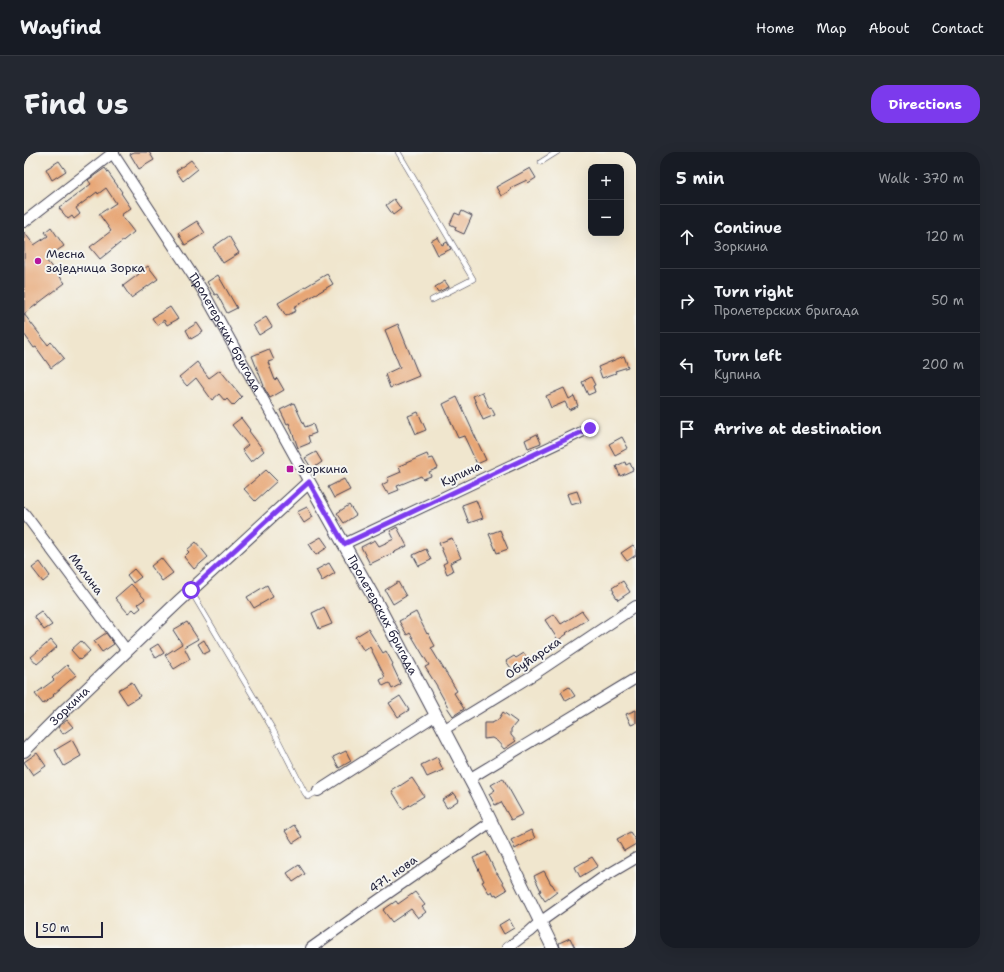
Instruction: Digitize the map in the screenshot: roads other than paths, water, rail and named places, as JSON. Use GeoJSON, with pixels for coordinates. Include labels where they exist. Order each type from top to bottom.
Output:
{"type":"FeatureCollection","features":[{"type":"Feature","properties":{"kind":"street"},"geometry":{"type":"LineString","coordinates":[[24,222],[113,152]]}},
{"type":"Feature","properties":{"kind":"street","name":"Пролетерских бригада"},"geometry":{"type":"LineString","coordinates":[[113,152],[203,291],[378,605],[469,779],[554,948]]}},
{"type":"Feature","properties":{"kind":"street","name":"Купина"},"geometry":{"type":"LineString","coordinates":[[344,544],[590,428]]}},
{"type":"Feature","properties":{"kind":"street","name":"Зоркина"},"geometry":{"type":"LineString","coordinates":[[24,751],[191,590],[309,482]]}},
{"type":"Feature","properties":{"kind":"street","name":"Малина"},"geometry":{"type":"LineString","coordinates":[[24,513],[127,651]]}},
{"type":"Feature","properties":{"kind":"street","name":"Обућарска"},"geometry":{"type":"LineString","coordinates":[[443,730],[533,675],[636,606]]}},
{"type":"Feature","properties":{"kind":"street"},"geometry":{"type":"LineString","coordinates":[[469,779],[636,678]]}},
{"type":"Feature","properties":{"kind":"street"},"geometry":{"type":"LineString","coordinates":[[318,791],[436,715]]}},
{"type":"Feature","properties":{"kind":"street","name":"471. нова"},"geometry":{"type":"LineString","coordinates":[[311,948],[491,822]]}},
{"type":"Feature","properties":{"kind":"street"},"geometry":{"type":"LineString","coordinates":[[507,948],[540,922],[602,878],[636,858]]}},
{"type":"Feature","properties":{"kind":"lane"},"geometry":{"type":"LineString","coordinates":[[398,152],[473,279],[432,300]]}},
{"type":"Feature","properties":{"kind":"lane"},"geometry":{"type":"LineString","coordinates":[[541,162],[557,152]]}},
{"type":"Feature","properties":{"kind":"lane"},"geometry":{"type":"LineString","coordinates":[[191,590],[272,728],[305,793],[308,797],[318,791]]}},
{"type":"Feature","properties":{"kind":"place","name":"Месна заједница Зорка"},"geometry":{"type":"Point","coordinates":[38,261]}},
{"type":"Feature","properties":{"kind":"place","name":"Зоркина"},"geometry":{"type":"Point","coordinates":[290,469]}}]}
